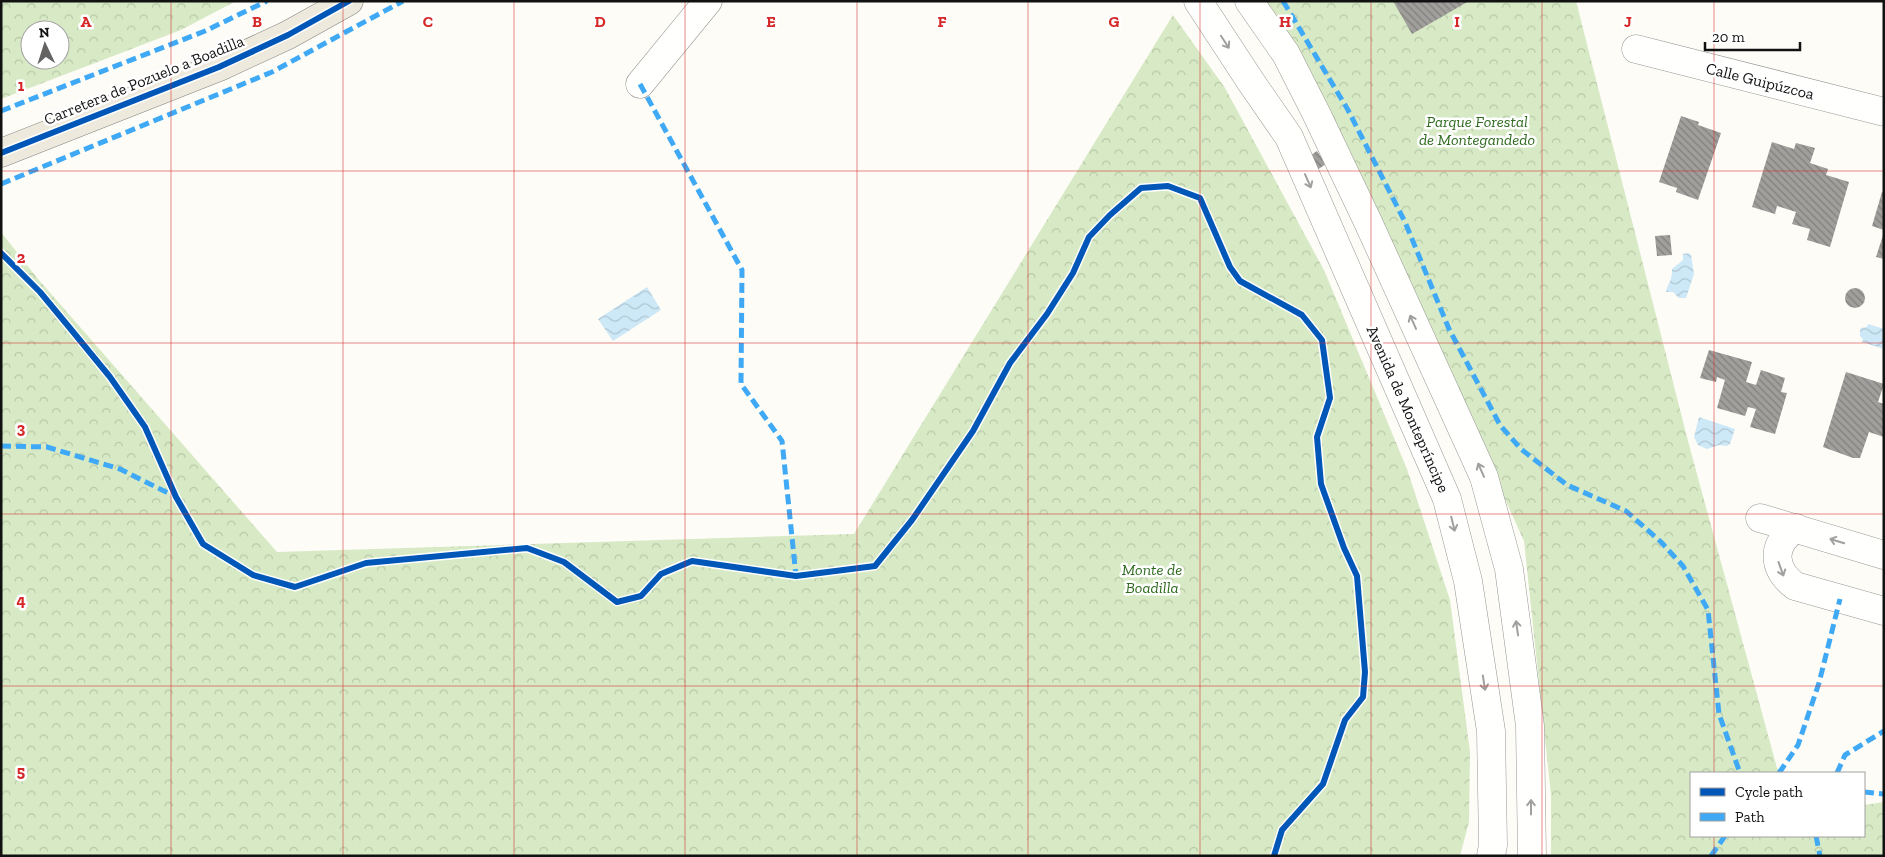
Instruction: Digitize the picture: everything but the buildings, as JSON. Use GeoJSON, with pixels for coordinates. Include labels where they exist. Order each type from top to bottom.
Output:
{"type":"FeatureCollection","features":[{"type":"Feature","properties":{"kind":"main road","name":"Carretera de Pozuelo a Boadilla"},"geometry":{"type":"LineString","coordinates":[[1,153],[219,67],[288,34],[349,1]]}},
{"type":"Feature","properties":{"kind":"street"},"geometry":{"type":"LineString","coordinates":[[640,84],[708,1]]}},
{"type":"Feature","properties":{"kind":"street","name":"Avenida de Montepríncipe"},"geometry":{"type":"LineString","coordinates":[[1198,1],[1289,137],[1447,499],[1468,581],[1492,731],[1491,856]]}},
{"type":"Feature","properties":{"kind":"street"},"geometry":{"type":"LineString","coordinates":[[1249,1],[1286,54],[1316,113],[1368,222],[1484,477],[1509,568],[1530,726],[1532,856]]}},
{"type":"Feature","properties":{"kind":"street","name":"Calle Guipúzcoa"},"geometry":{"type":"LineString","coordinates":[[1636,49],[1884,112]]}},
{"type":"Feature","properties":{"kind":"street"},"geometry":{"type":"LineString","coordinates":[[1760,518],[1884,555]]}},
{"type":"Feature","properties":{"kind":"street"},"geometry":{"type":"LineString","coordinates":[[1796,528],[1782,542],[1778,554],[1779,569],[1784,578],[1795,586],[1884,611]]}},
{"type":"Feature","properties":{"kind":"green space"},"geometry":{"type":"Polygon","coordinates":[[[1,1],[236,1],[181,30],[1,99],[1,1]]]}},
{"type":"Feature","properties":{"kind":"green space","name":"Parque Forestal de Montegandedo"},"geometry":{"type":"Polygon","coordinates":[[[1266,1],[1576,1],[1688,441],[1777,768],[1780,772],[1690,772],[1690,837],[1865,837],[1865,805],[1884,802],[1884,856],[1551,856],[1551,795],[1524,541],[1304,58],[1266,1]]]}},
{"type":"Feature","properties":{"kind":"green space","name":"Monte de Boadilla"},"geometry":{"type":"Polygon","coordinates":[[[1173,15],[1225,88],[1324,270],[1407,469],[1450,600],[1470,752],[1469,822],[1460,856],[1,856],[1,232],[38,279],[277,552],[854,534],[1173,15]]]}},
{"type":"Feature","properties":{"kind":"water"},"geometry":{"type":"Polygon","coordinates":[[[1688,253],[1691,255],[1694,274],[1686,298],[1679,298],[1673,292],[1666,292],[1672,269],[1683,260],[1683,254],[1688,253]]]}},
{"type":"Feature","properties":{"kind":"water"},"geometry":{"type":"Polygon","coordinates":[[[647,287],[661,310],[613,341],[598,319],[647,287]]]}},
{"type":"Feature","properties":{"kind":"water"},"geometry":{"type":"Polygon","coordinates":[[[1868,324],[1884,329],[1884,349],[1862,342],[1863,339],[1860,336],[1861,328],[1867,327],[1868,324]]]}},
{"type":"Feature","properties":{"kind":"water"},"geometry":{"type":"Polygon","coordinates":[[[1699,417],[1735,429],[1730,444],[1707,449],[1698,445],[1694,437],[1699,417]]]}},
{"type":"Feature","properties":{"kind":"marked path"},"geometry":{"type":"LineString","coordinates":[[1,111],[205,31],[267,1]]}},
{"type":"Feature","properties":{"kind":"marked path"},"geometry":{"type":"LineString","coordinates":[[1,184],[272,72],[403,1]]}},
{"type":"Feature","properties":{"kind":"marked path"},"geometry":{"type":"LineString","coordinates":[[1283,1],[1348,110],[1405,222],[1449,329],[1500,425],[1521,449],[1567,485],[1626,511],[1661,542],[1683,566],[1708,610],[1719,714],[1740,772]]}},
{"type":"Feature","properties":{"kind":"marked path"},"geometry":{"type":"LineString","coordinates":[[640,84],[742,270],[741,384],[782,441],[796,576]]}},
{"type":"Feature","properties":{"kind":"marked path"},"geometry":{"type":"LineString","coordinates":[[1,446],[47,447],[120,469],[176,497]]}},
{"type":"Feature","properties":{"kind":"marked path"},"geometry":{"type":"LineString","coordinates":[[1780,772],[1798,745],[1819,683],[1840,599]]}},
{"type":"Feature","properties":{"kind":"marked path"},"geometry":{"type":"LineString","coordinates":[[1837,772],[1845,755],[1884,731]]}},
{"type":"Feature","properties":{"kind":"marked path"},"geometry":{"type":"LineString","coordinates":[[1865,792],[1884,794]]}},
{"type":"Feature","properties":{"kind":"marked path"},"geometry":{"type":"LineString","coordinates":[[1711,856],[1724,837]]}},
{"type":"Feature","properties":{"kind":"marked path"},"geometry":{"type":"LineString","coordinates":[[1816,837],[1820,856]]}},
{"type":"Feature","properties":{"kind":"cycle path"},"geometry":{"type":"LineString","coordinates":[[1,153],[219,67],[288,35],[349,1]]}},
{"type":"Feature","properties":{"kind":"cycle path"},"geometry":{"type":"LineString","coordinates":[[1,253],[40,292],[69,327],[110,377],[145,427],[176,497],[203,544],[253,575],[295,587],[366,563],[527,548],[564,562],[617,602],[641,596],[661,574],[692,561],[796,576],[875,566],[912,520],[973,431],[1010,363],[1047,314],[1073,273],[1089,237],[1110,215],[1141,188],[1168,186],[1200,198],[1230,267],[1240,281],[1302,315],[1322,340],[1330,398],[1317,437],[1321,484],[1344,548],[1357,576],[1365,672],[1363,697],[1345,720],[1323,784],[1282,830],[1274,856]]}}]}
